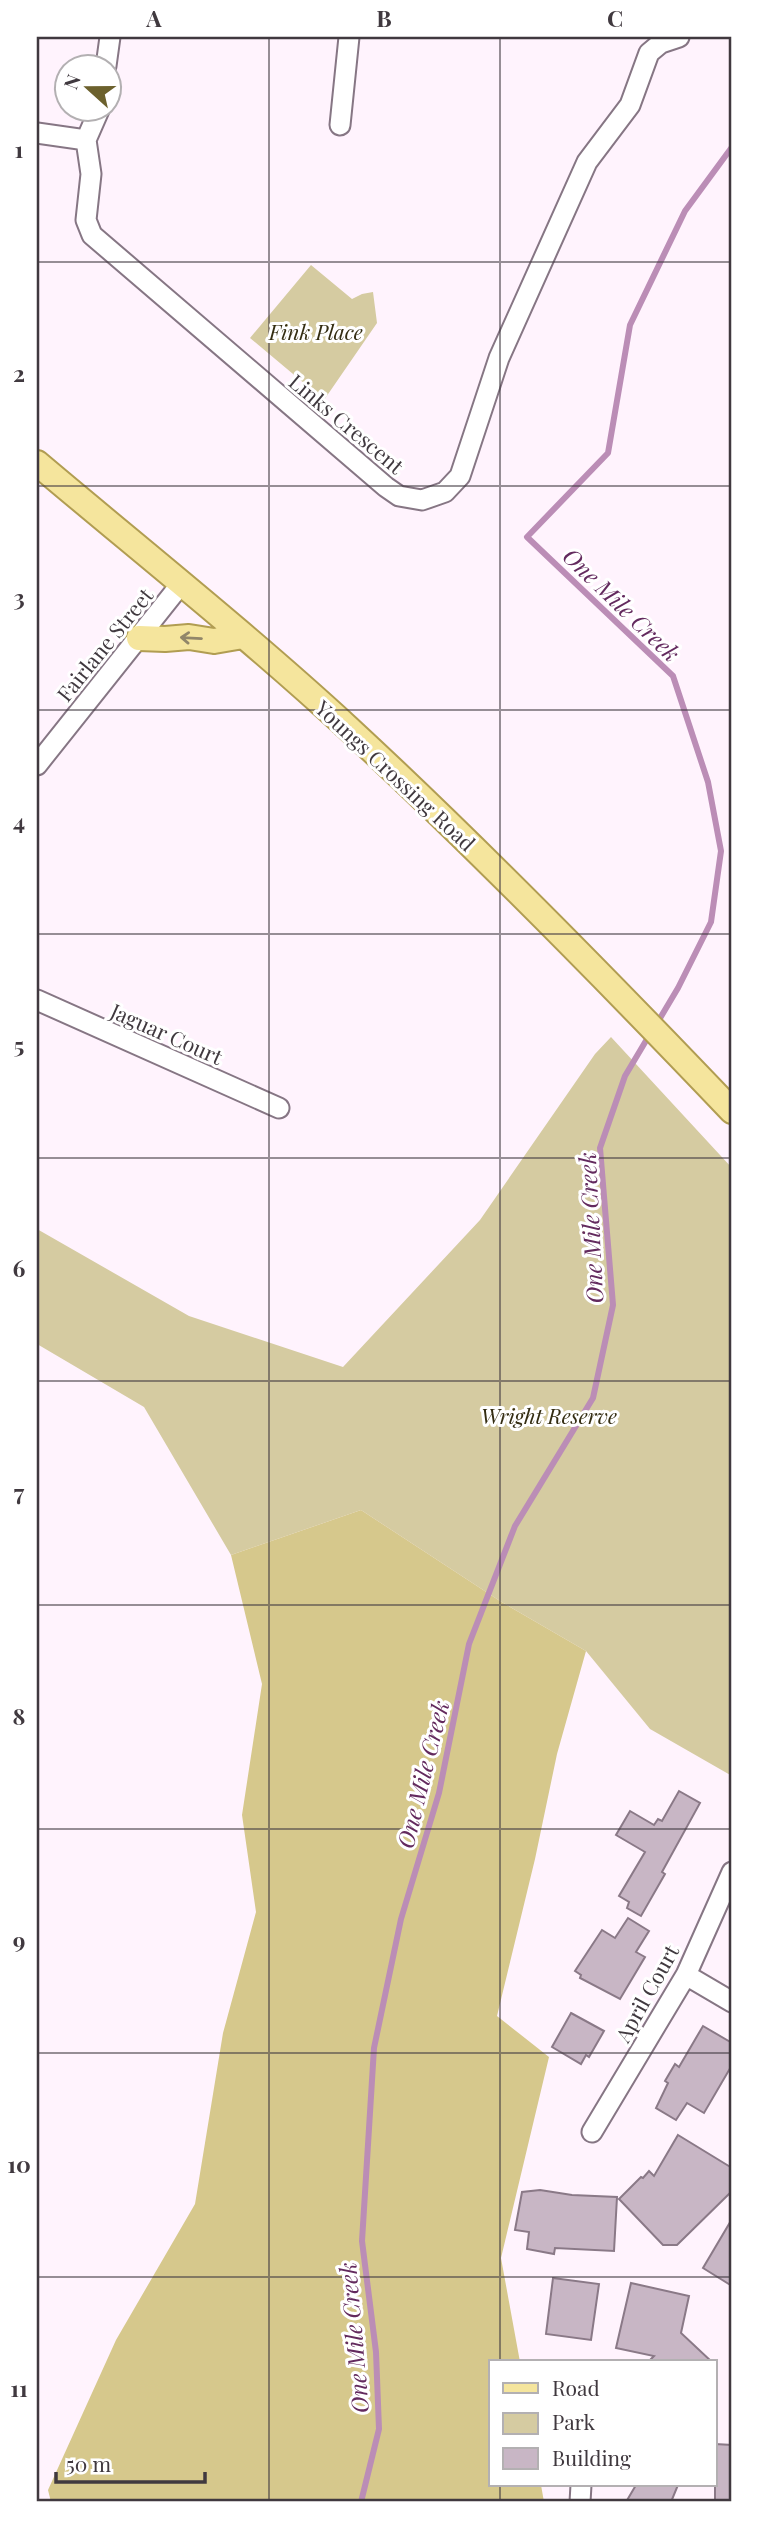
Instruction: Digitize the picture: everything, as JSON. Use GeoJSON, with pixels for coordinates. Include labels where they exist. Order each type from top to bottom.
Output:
{"type":"FeatureCollection","features":[{"type":"Feature","properties":{"kind":"main road","name":"Youngs Crossing Road"},"geometry":{"type":"LineString","coordinates":[[37,463],[243,636],[383,761],[610,984],[732,1111]]}},
{"type":"Feature","properties":{"kind":"main road"},"geometry":{"type":"LineString","coordinates":[[139,638],[189,637],[214,641],[243,636]]}},
{"type":"Feature","properties":{"kind":"street"},"geometry":{"type":"LineString","coordinates":[[340,125],[349,37]]}},
{"type":"Feature","properties":{"kind":"street","name":"Links Crescent"},"geometry":{"type":"LineString","coordinates":[[86,140],[91,174],[86,220],[92,235],[386,487],[399,496],[422,499],[445,492],[460,476],[499,358],[575,187],[596,148],[631,105],[646,61],[649,42],[679,37]]}},
{"type":"Feature","properties":{"kind":"street"},"geometry":{"type":"LineString","coordinates":[[37,133],[86,140],[94,122]]}},
{"type":"Feature","properties":{"kind":"street","name":"Fairlane Street"},"geometry":{"type":"LineString","coordinates":[[37,765],[181,584]]}},
{"type":"Feature","properties":{"kind":"street","name":"Jaguar Court"},"geometry":{"type":"LineString","coordinates":[[37,1000],[279,1108]]}},
{"type":"Feature","properties":{"kind":"street","name":"April Court"},"geometry":{"type":"LineString","coordinates":[[592,2132],[686,1975],[732,1872]]}},
{"type":"Feature","properties":{"kind":"street"},"geometry":{"type":"LineString","coordinates":[[686,1975],[732,2002]]}},
{"type":"Feature","properties":{"kind":"green space","name":"Fink Place"},"geometry":{"type":"Polygon","coordinates":[[[311,265],[352,299],[373,292],[377,323],[324,400],[250,338],[311,265]]]}},
{"type":"Feature","properties":{"kind":"green space","name":"Wright Reserve"},"geometry":{"type":"Polygon","coordinates":[[[611,1037],[732,1168],[732,1776],[650,1729],[586,1651],[500,1601],[361,1510],[231,1555],[144,1407],[37,1344],[37,1229],[189,1316],[343,1367],[480,1220],[595,1054],[611,1037]]]}},
{"type":"Feature","properties":{"kind":"shaded area"},"geometry":{"type":"Polygon","coordinates":[[[361,1510],[500,1601],[586,1651],[557,1754],[497,2016],[549,2057],[501,2258],[520,2360],[489,2360],[489,2486],[541,2486],[544,2502],[51,2502],[48,2490],[116,2340],[195,2204],[223,2033],[256,1912],[242,1815],[262,1684],[231,1555],[361,1510]]]}},
{"type":"Feature","properties":{"kind":"building"},"geometry":{"type":"Polygon","coordinates":[[[679,1791],[700,1803],[641,1916],[627,1908],[629,1902],[619,1896],[645,1852],[616,1835],[630,1811],[654,1825],[658,1819],[662,1821],[679,1791]]]}},
{"type":"Feature","properties":{"kind":"building"},"geometry":{"type":"Polygon","coordinates":[[[628,1918],[649,1931],[636,1952],[645,1957],[620,1999],[580,1978],[581,1975],[575,1971],[602,1930],[615,1938],[628,1918]]]}},
{"type":"Feature","properties":{"kind":"building"},"geometry":{"type":"Polygon","coordinates":[[[571,2013],[604,2031],[589,2057],[586,2055],[581,2064],[552,2047],[571,2013]]]}},
{"type":"Feature","properties":{"kind":"building"},"geometry":{"type":"Polygon","coordinates":[[[703,2026],[732,2043],[732,2065],[704,2113],[687,2103],[676,2120],[656,2108],[668,2083],[665,2081],[675,2064],[679,2067],[703,2026]]]}},
{"type":"Feature","properties":{"kind":"building"},"geometry":{"type":"Polygon","coordinates":[[[678,2135],[732,2168],[732,2191],[677,2245],[663,2245],[619,2199],[649,2171],[654,2176],[678,2135]]]}},
{"type":"Feature","properties":{"kind":"building"},"geometry":{"type":"Polygon","coordinates":[[[540,2190],[617,2197],[614,2251],[555,2248],[554,2254],[527,2249],[529,2232],[515,2230],[522,2192],[540,2190]]]}},
{"type":"Feature","properties":{"kind":"building"},"geometry":{"type":"Polygon","coordinates":[[[732,2219],[732,2286],[703,2268],[732,2219]]]}},
{"type":"Feature","properties":{"kind":"building"},"geometry":{"type":"Polygon","coordinates":[[[553,2278],[599,2284],[591,2340],[546,2334],[553,2278]]]}},
{"type":"Feature","properties":{"kind":"building"},"geometry":{"type":"Polygon","coordinates":[[[631,2283],[689,2296],[681,2333],[710,2360],[650,2360],[654,2356],[616,2348],[631,2283]]]}},
{"type":"Feature","properties":{"kind":"building"},"geometry":{"type":"Polygon","coordinates":[[[716,2444],[732,2445],[732,2502],[715,2502],[716,2444]]]}},
{"type":"Feature","properties":{"kind":"building"},"geometry":{"type":"Polygon","coordinates":[[[635,2486],[678,2486],[671,2502],[626,2502],[635,2486]]]}},
{"type":"Feature","properties":{"kind":"waterway","name":"One Mile Creek"},"geometry":{"type":"LineString","coordinates":[[656,1025],[711,922],[721,851],[708,782],[673,676],[527,537],[608,453],[630,325],[685,211],[732,147]]}},
{"type":"Feature","properties":{"kind":"waterway","name":"One Mile Creek"},"geometry":{"type":"LineString","coordinates":[[361,2502],[379,2429],[376,2352],[362,2241],[374,2048],[401,1919],[439,1793],[469,1644],[515,1526],[593,1398],[613,1305],[600,1148],[625,1076],[650,1034]]}}]}
